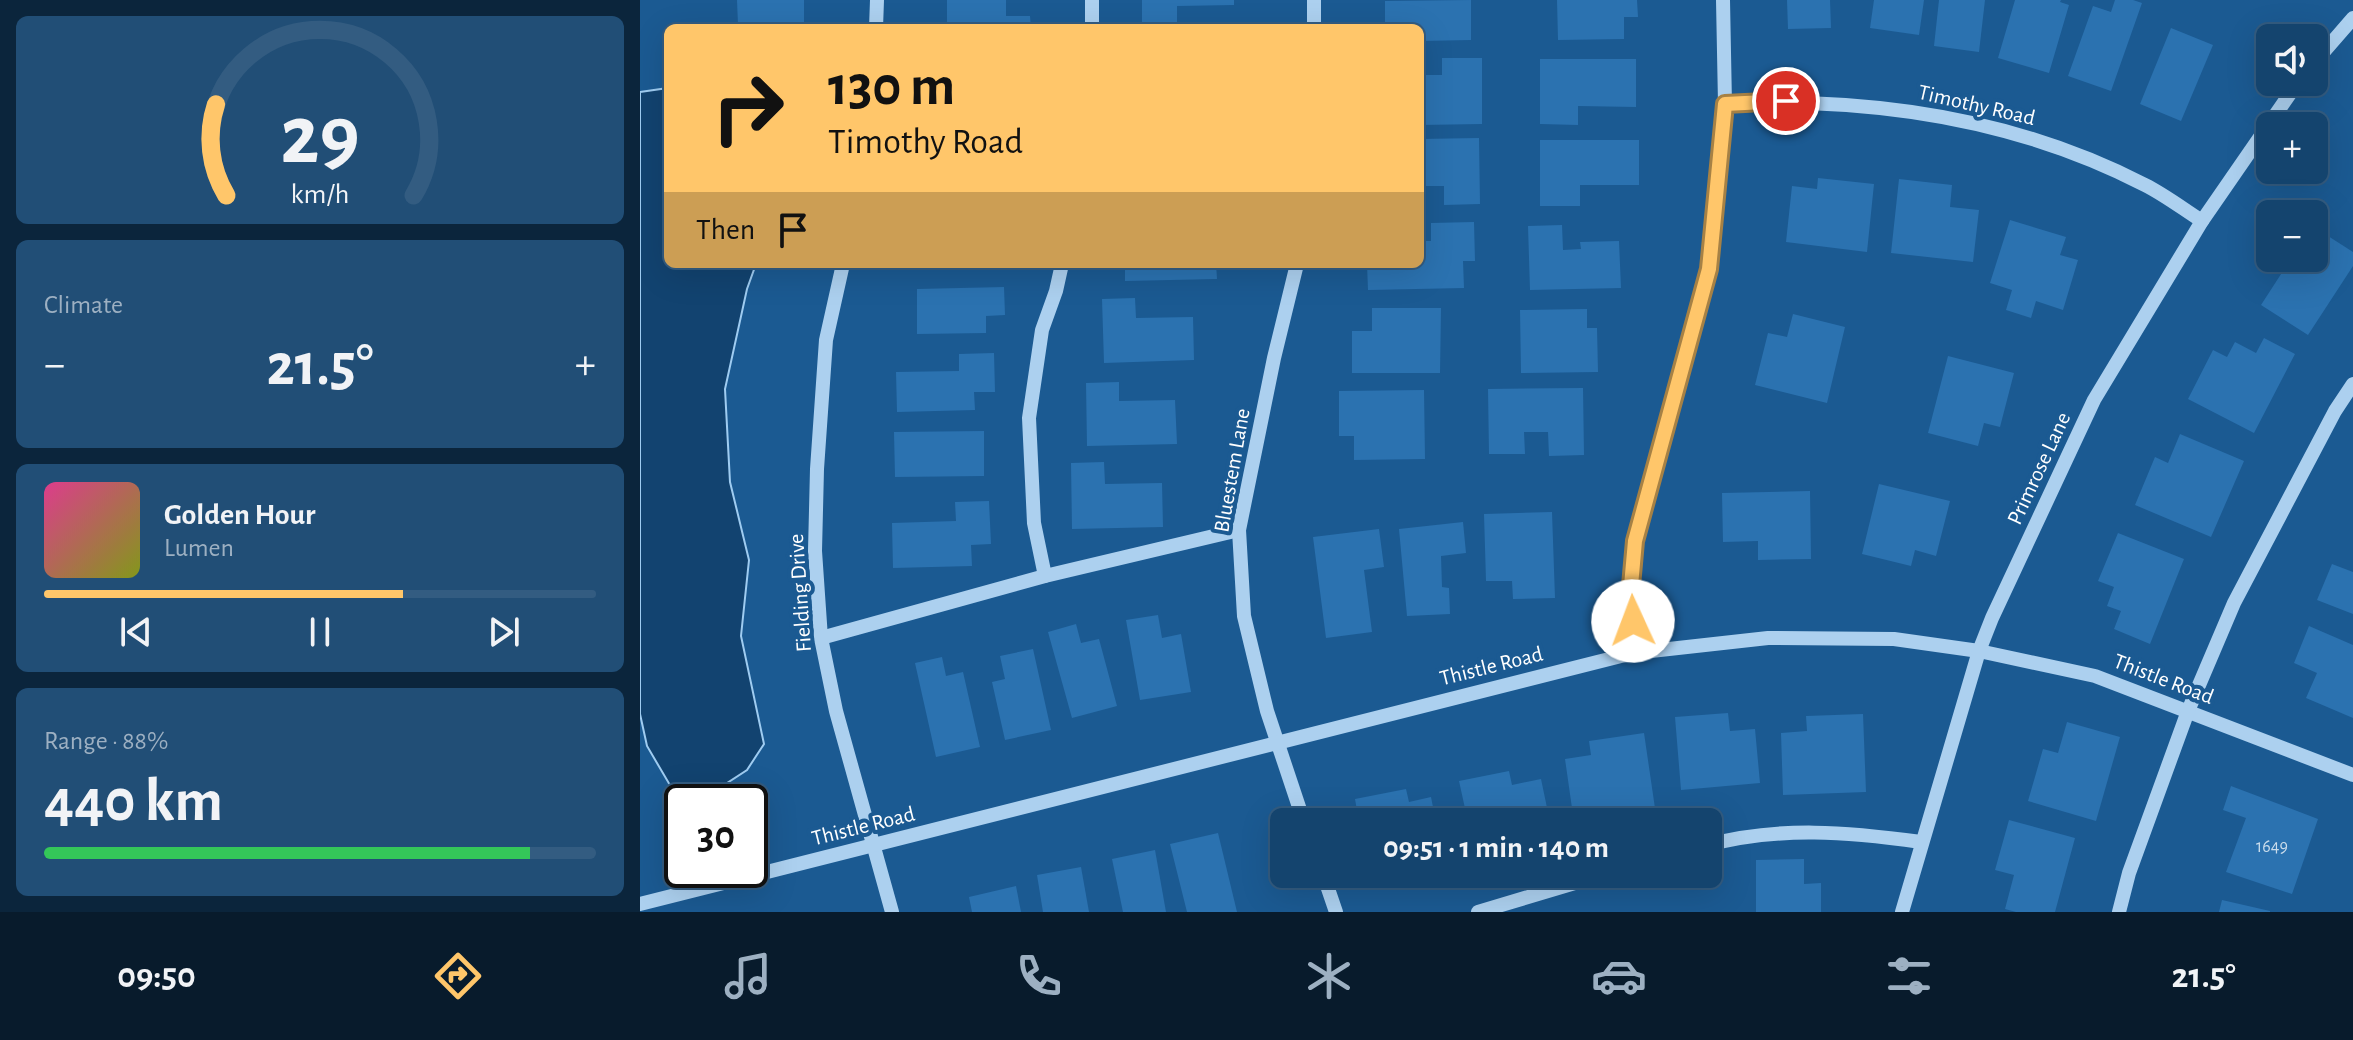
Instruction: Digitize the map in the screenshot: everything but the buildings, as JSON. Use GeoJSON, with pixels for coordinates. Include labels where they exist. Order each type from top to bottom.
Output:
{"type":"FeatureCollection","features":[{"type":"Feature","properties":{"kind":"street"},"geometry":{"type":"LineString","coordinates":[[876,24],[877,0]]}},
{"type":"Feature","properties":{"kind":"street"},"geometry":{"type":"LineString","coordinates":[[1092,0],[1092,24]]}},
{"type":"Feature","properties":{"kind":"street"},"geometry":{"type":"LineString","coordinates":[[1314,0],[1314,24]]}},
{"type":"Feature","properties":{"kind":"street"},"geometry":{"type":"LineString","coordinates":[[1633,653],[1630,597],[1635,541],[1709,269],[1725,104],[1723,0]]}},
{"type":"Feature","properties":{"kind":"street"},"geometry":{"type":"LineString","coordinates":[[2328,47],[2353,18]]}},
{"type":"Feature","properties":{"kind":"street","name":"Primrose Lane"},"geometry":{"type":"LineString","coordinates":[[1902,912],[1979,651],[2094,400],[2202,221],[2288,96]]}},
{"type":"Feature","properties":{"kind":"street","name":"Timothy Road"},"geometry":{"type":"LineString","coordinates":[[1725,104],[1786,101],[1873,106],[1950,117],[2025,135],[2147,186],[2202,221]]}},
{"type":"Feature","properties":{"kind":"street","name":"Fielding Drive"},"geometry":{"type":"LineString","coordinates":[[842,268],[826,340],[817,469],[815,551],[821,638],[836,711],[892,912]]}},
{"type":"Feature","properties":{"kind":"street"},"geometry":{"type":"LineString","coordinates":[[1045,576],[1034,523],[1029,418],[1042,330],[1061,268]]}},
{"type":"Feature","properties":{"kind":"street","name":"Bluestem Lane"},"geometry":{"type":"LineString","coordinates":[[1296,268],[1239,530],[1244,616],[1276,742],[1299,808]]}},
{"type":"Feature","properties":{"kind":"street"},"geometry":{"type":"LineString","coordinates":[[2119,912],[2129,873],[2188,711],[2234,603],[2335,411],[2353,384]]}},
{"type":"Feature","properties":{"kind":"street"},"geometry":{"type":"LineString","coordinates":[[821,638],[1045,576],[1239,530]]}},
{"type":"Feature","properties":{"kind":"street","name":"Thistle Road"},"geometry":{"type":"LineString","coordinates":[[640,904],[1633,653],[1768,638],[1894,639],[1979,651],[2095,676],[2353,775]]}},
{"type":"Feature","properties":{"kind":"street"},"geometry":{"type":"LineString","coordinates":[[1722,841],[1781,832],[1857,833],[1921,842]]}},
{"type":"Feature","properties":{"kind":"street"},"geometry":{"type":"LineString","coordinates":[[1328,888],[1336,912]]}},
{"type":"Feature","properties":{"kind":"street"},"geometry":{"type":"LineString","coordinates":[[1478,912],[1558,888]]}},
{"type":"Feature","properties":{"kind":"water"},"geometry":{"type":"Polygon","coordinates":[[[664,89],[664,268],[755,268],[725,389],[730,482],[749,560],[741,636],[764,744],[747,770],[727,783],[669,784],[647,746],[640,714],[640,92],[664,89]]]}},
{"type":"Feature","properties":{"kind":"route"},"geometry":{"type":"LineString","coordinates":[[1633,621],[1630,597],[1635,541],[1709,269],[1725,104],[1786,101]]}}]}
